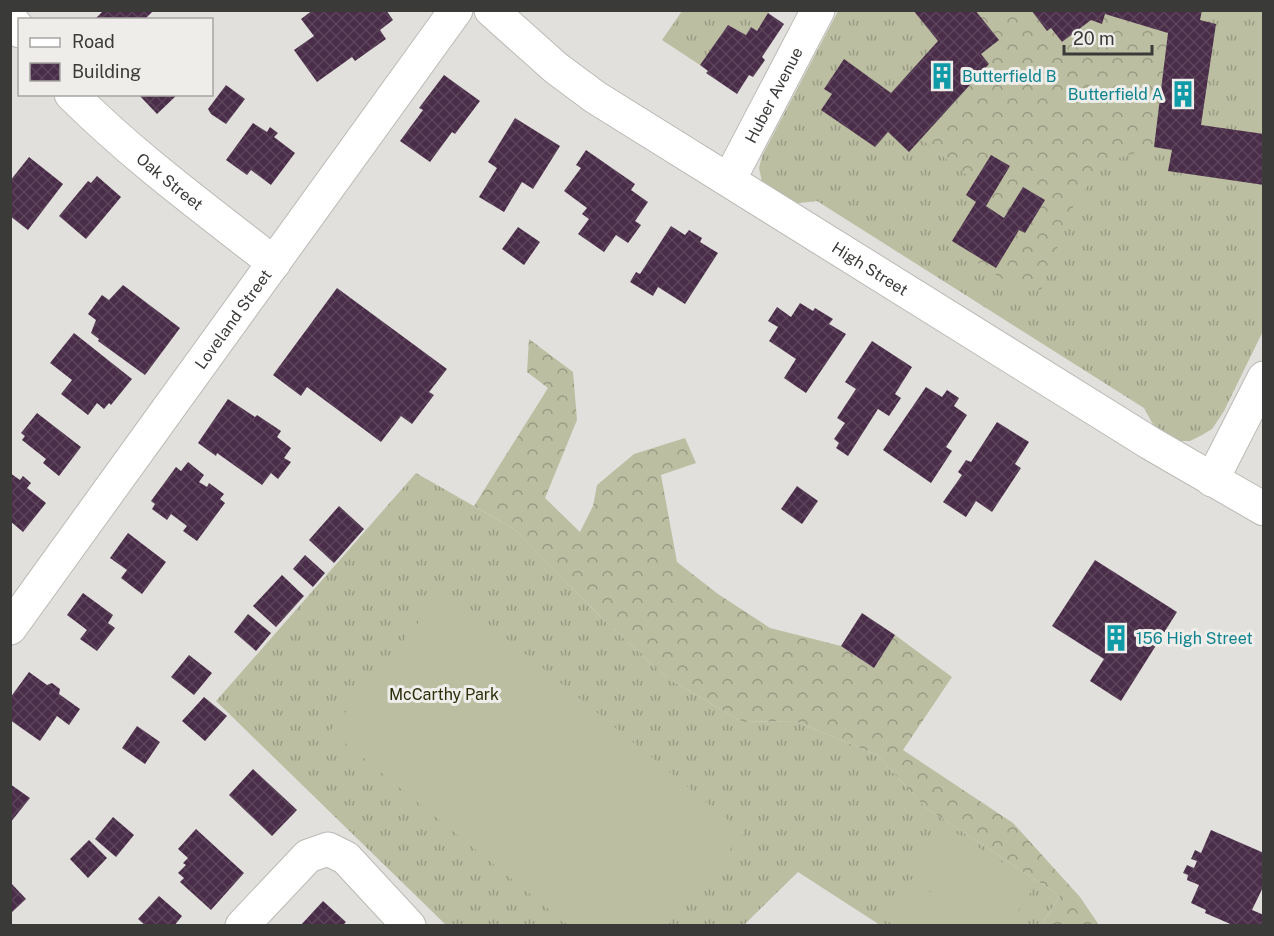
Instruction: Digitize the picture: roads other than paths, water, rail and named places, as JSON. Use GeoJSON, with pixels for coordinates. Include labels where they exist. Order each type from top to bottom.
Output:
{"type":"FeatureCollection","features":[{"type":"Feature","properties":{"kind":"street","name":"Loveland Street"},"geometry":{"type":"LineString","coordinates":[[10,628],[456,10]]}},
{"type":"Feature","properties":{"kind":"street","name":"High Street"},"geometry":{"type":"LineString","coordinates":[[491,10],[556,68],[595,97],[1149,443],[1263,509]]}},
{"type":"Feature","properties":{"kind":"street","name":"Huber Avenue"},"geometry":{"type":"LineString","coordinates":[[729,180],[818,10]]}},
{"type":"Feature","properties":{"kind":"street","name":"Oak Street"},"geometry":{"type":"LineString","coordinates":[[73,96],[144,162],[274,263]]}},
{"type":"Feature","properties":{"kind":"street"},"geometry":{"type":"LineString","coordinates":[[1212,480],[1263,378]]}},
{"type":"Feature","properties":{"kind":"street"},"geometry":{"type":"LineString","coordinates":[[242,926],[308,856],[327,849],[346,858],[410,926]]}},
{"type":"Feature","properties":{"kind":"place","name":"Butterfield B"},"geometry":{"type":"Point","coordinates":[942,76]}},
{"type":"Feature","properties":{"kind":"place","name":"Butterfield A"},"geometry":{"type":"Point","coordinates":[1183,94]}},
{"type":"Feature","properties":{"kind":"place","name":"156 High Street"},"geometry":{"type":"Point","coordinates":[1116,638]}},
{"type":"Feature","properties":{"kind":"park label","name":"McCarthy Park"},"geometry":{"type":"Point","coordinates":[444,694]}}]}
